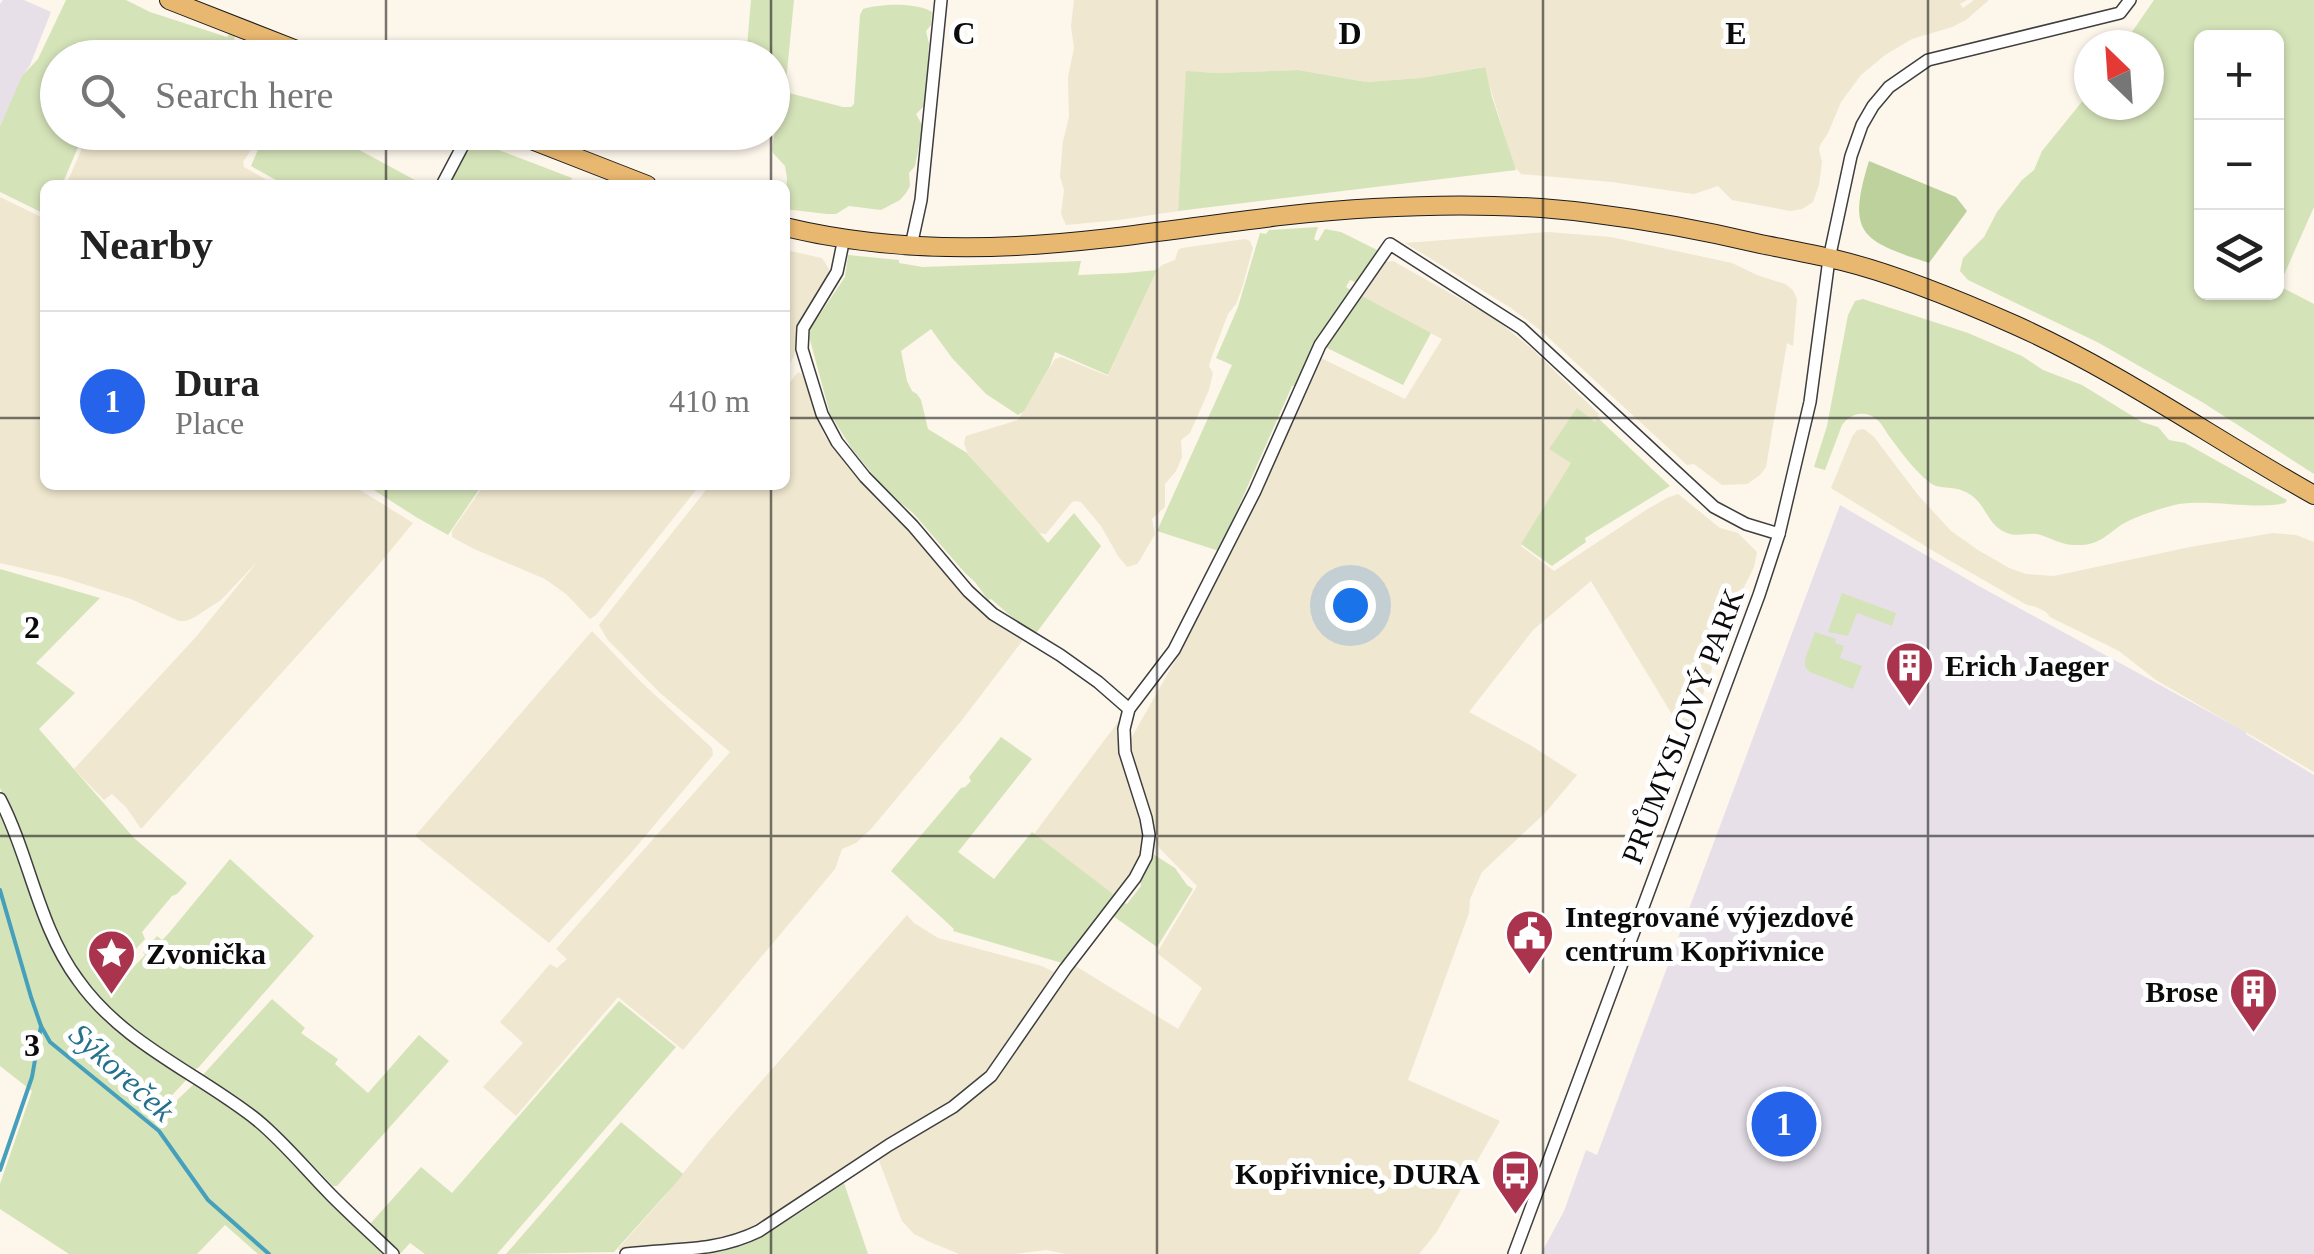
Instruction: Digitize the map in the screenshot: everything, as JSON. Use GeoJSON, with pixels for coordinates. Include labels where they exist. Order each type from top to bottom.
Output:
{"type":"FeatureCollection","features":[{"type":"Feature","properties":{"kind":"main road"},"geometry":{"type":"LineString","coordinates":[[168,0],[271,40]]}},
{"type":"Feature","properties":{"kind":"main road"},"geometry":{"type":"LineString","coordinates":[[557,150],[634,180]]}},
{"type":"Feature","properties":{"kind":"main road"},"geometry":{"type":"LineString","coordinates":[[790,228],[911,246],[1016,246],[1374,208],[1488,206],[1588,212],[1700,230],[1829,259],[1924,288],[2016,326],[2105,371],[2314,495]]}},
{"type":"Feature","properties":{"kind":"street"},"geometry":{"type":"LineString","coordinates":[[911,246],[920,200],[941,0]]}},
{"type":"Feature","properties":{"kind":"street","name":"PRŮMYSLOVÝ PARK"},"geometry":{"type":"LineString","coordinates":[[1514,1254],[1759,596],[1810,402],[1829,259],[1855,141],[1872,106],[1888,86],[1928,60],[2120,13],[2130,0]]}},
{"type":"Feature","properties":{"kind":"street"},"geometry":{"type":"LineString","coordinates":[[445,180],[460,150]]}},
{"type":"Feature","properties":{"kind":"street"},"geometry":{"type":"LineString","coordinates":[[844,238],[837,272],[803,328],[802,338],[802,349],[828,427],[865,477],[980,603],[1083,671],[1129,709]]}},
{"type":"Feature","properties":{"kind":"street"},"geometry":{"type":"LineString","coordinates":[[626,1254],[714,1247],[759,1231],[952,1106],[991,1076],[1064,970],[1124,894],[1146,857],[1148,826],[1123,742],[1129,709],[1174,650],[1255,491],[1320,345],[1390,244],[1521,328],[1714,507],[1746,524],[1778,534]]}},
{"type":"Feature","properties":{"kind":"street"},"geometry":{"type":"LineString","coordinates":[[0,799],[45,922],[76,978],[94,1000],[154,1052],[196,1076],[266,1128],[393,1254]]}},
{"type":"Feature","properties":{"kind":"shaded area"},"geometry":{"type":"Polygon","coordinates":[[[3,0],[24,0],[51,12],[0,126],[0,4],[3,0]]]}},
{"type":"Feature","properties":{"kind":"shaded area"},"geometry":{"type":"Polygon","coordinates":[[[1074,0],[1967,0],[1960,4],[1963,8],[1974,0],[1989,0],[1966,20],[1912,39],[1861,75],[1841,102],[1820,145],[1819,185],[1813,202],[1802,209],[1790,211],[1732,200],[1718,186],[1694,194],[1521,174],[1514,166],[1484,67],[1366,82],[1298,70],[1187,72],[1178,211],[1066,225],[1061,214],[1064,190],[1060,176],[1069,117],[1074,0]]]}},
{"type":"Feature","properties":{"kind":"shaded area"},"geometry":{"type":"Polygon","coordinates":[[[81,150],[251,150],[244,167],[267,180],[68,180],[81,150]]]}},
{"type":"Feature","properties":{"kind":"shaded area"},"geometry":{"type":"Polygon","coordinates":[[[0,197],[40,217],[40,490],[360,490],[413,523],[141,829],[112,794],[104,800],[74,769],[195,638],[258,561],[221,600],[186,621],[61,577],[0,563],[0,197]]]}},
{"type":"Feature","properties":{"kind":"shaded area"},"geometry":{"type":"Polygon","coordinates":[[[1548,232],[1611,237],[1732,263],[1793,290],[1797,299],[1793,346],[1787,343],[1766,467],[1760,475],[1747,484],[1722,485],[1694,464],[1687,465],[1540,330],[1405,243],[1548,232]]]}},
{"type":"Feature","properties":{"kind":"shaded area"},"geometry":{"type":"Polygon","coordinates":[[[1245,239],[1253,248],[1236,304],[1228,314],[1212,356],[1209,390],[1190,433],[1181,440],[1182,457],[1165,484],[1165,507],[1152,519],[1155,534],[1140,560],[1127,567],[1081,502],[1072,502],[1046,534],[1037,533],[967,452],[966,436],[1018,420],[1055,359],[1061,357],[1108,376],[1162,265],[1175,260],[1182,248],[1245,239]]]}},
{"type":"Feature","properties":{"kind":"shaded area"},"geometry":{"type":"Polygon","coordinates":[[[790,251],[822,258],[829,269],[799,326],[790,364],[790,251]]]}},
{"type":"Feature","properties":{"kind":"shaded area"},"geometry":{"type":"Polygon","coordinates":[[[1393,261],[1494,318],[1599,414],[1596,423],[1577,409],[1550,448],[1572,462],[1521,546],[1554,571],[1646,510],[1678,494],[1720,528],[1738,533],[1757,552],[1754,567],[1730,615],[1724,643],[1687,739],[1591,581],[1533,630],[1469,712],[1577,775],[1545,813],[1482,872],[1408,1080],[1500,1121],[1436,1233],[1419,1254],[1066,1254],[1046,1250],[959,1254],[930,1242],[914,1234],[902,1221],[878,1158],[947,1117],[994,1080],[1074,965],[1178,1029],[1202,988],[1157,953],[1197,886],[1156,841],[1132,767],[1129,742],[1179,654],[1318,360],[1321,358],[1405,399],[1442,339],[1360,297],[1385,262],[1393,261]]]}},
{"type":"Feature","properties":{"kind":"shaded area"},"geometry":{"type":"Polygon","coordinates":[[[798,372],[802,374],[824,435],[847,466],[970,601],[1023,640],[871,829],[856,843],[842,849],[835,869],[683,1050],[618,997],[516,1116],[483,1087],[523,1043],[500,1022],[550,964],[557,968],[567,959],[556,949],[730,752],[659,692],[607,639],[599,625],[706,490],[790,490],[790,382],[798,372]]]}},
{"type":"Feature","properties":{"kind":"shaded area"},"geometry":{"type":"Polygon","coordinates":[[[1864,429],[1951,531],[2009,568],[2026,574],[2054,576],[2273,533],[2314,542],[2314,772],[2156,680],[2119,651],[2027,605],[1831,488],[1852,437],[1857,430],[1864,429]]]}},
{"type":"Feature","properties":{"kind":"shaded area"},"geometry":{"type":"Polygon","coordinates":[[[481,490],[696,490],[590,619],[545,579],[472,548],[452,537],[452,531],[481,490]]]}},
{"type":"Feature","properties":{"kind":"shaded area"},"geometry":{"type":"Polygon","coordinates":[[[1840,505],[2246,732],[2314,775],[2314,1254],[1541,1254],[1564,1211],[1586,1150],[1597,1155],[1840,505]]]}},
{"type":"Feature","properties":{"kind":"shaded area"},"geometry":{"type":"Polygon","coordinates":[[[592,631],[712,748],[713,755],[549,943],[415,836],[592,631]]]}},
{"type":"Feature","properties":{"kind":"shaded area"},"geometry":{"type":"Polygon","coordinates":[[[1118,722],[1118,747],[1144,830],[1141,858],[1117,897],[1034,834],[1118,722]]]}},
{"type":"Feature","properties":{"kind":"shaded area"},"geometry":{"type":"Polygon","coordinates":[[[907,915],[938,938],[1054,972],[990,1067],[957,1097],[765,1223],[724,1241],[618,1249],[709,1141],[907,915]]]}},
{"type":"Feature","properties":{"kind":"green space"},"geometry":{"type":"Polygon","coordinates":[[[66,0],[126,0],[150,12],[227,37],[235,36],[234,40],[47,40],[66,0]]]}},
{"type":"Feature","properties":{"kind":"green space"},"geometry":{"type":"Polygon","coordinates":[[[751,0],[794,0],[790,41],[748,40],[751,0]]]}},
{"type":"Feature","properties":{"kind":"green space"},"geometry":{"type":"Polygon","coordinates":[[[2154,0],[2314,0],[2314,207],[2284,275],[2284,30],[2194,30],[2194,300],[2284,300],[2284,289],[2314,304],[2314,474],[2202,402],[2099,343],[1968,280],[1960,271],[1963,258],[1984,237],[1997,212],[2034,170],[2042,151],[2074,112],[2074,120],[2164,120],[2164,30],[2133,30],[2154,0]]]}},
{"type":"Feature","properties":{"kind":"green space"},"geometry":{"type":"Polygon","coordinates":[[[898,5],[932,12],[926,31],[926,104],[916,114],[922,130],[915,166],[909,173],[910,186],[900,200],[881,210],[849,206],[836,214],[790,210],[790,180],[785,166],[772,150],[790,150],[790,93],[843,107],[854,104],[863,9],[898,5]]]}},
{"type":"Feature","properties":{"kind":"green space"},"geometry":{"type":"Polygon","coordinates":[[[40,55],[40,150],[77,150],[64,180],[40,180],[40,212],[0,192],[0,126],[22,76],[40,55]]]}},
{"type":"Feature","properties":{"kind":"green space"},"geometry":{"type":"Polygon","coordinates":[[[1485,67],[1516,170],[1178,211],[1186,71],[1298,70],[1366,82],[1485,67]]]}},
{"type":"Feature","properties":{"kind":"green space"},"geometry":{"type":"Polygon","coordinates":[[[258,150],[359,150],[415,180],[276,180],[251,166],[258,150]]]}},
{"type":"Feature","properties":{"kind":"green space"},"geometry":{"type":"Polygon","coordinates":[[[465,150],[499,150],[572,178],[571,180],[448,180],[465,150]]]}},
{"type":"Feature","properties":{"kind":"green space"},"geometry":{"type":"Polygon","coordinates":[[[1869,161],[1956,197],[1967,211],[1929,263],[1888,248],[1865,232],[1859,205],[1869,161]]]}},
{"type":"Feature","properties":{"kind":"green space"},"geometry":{"type":"Polygon","coordinates":[[[1318,227],[1314,239],[1318,241],[1325,229],[1341,232],[1377,250],[1358,283],[1350,280],[1346,287],[1352,291],[1318,339],[1292,386],[1219,551],[1157,531],[1232,365],[1216,358],[1238,307],[1260,233],[1318,227]]]}},
{"type":"Feature","properties":{"kind":"green space"},"geometry":{"type":"Polygon","coordinates":[[[848,255],[899,260],[923,267],[1081,261],[1078,275],[1157,270],[1108,375],[1055,352],[1024,411],[1018,415],[986,394],[931,329],[901,351],[907,381],[921,400],[928,429],[967,453],[1048,543],[1074,513],[1101,546],[1034,636],[988,600],[913,513],[875,482],[830,414],[809,336],[845,277],[848,255]]]}},
{"type":"Feature","properties":{"kind":"green space"},"geometry":{"type":"Polygon","coordinates":[[[1358,294],[1431,333],[1403,385],[1325,347],[1358,294]]]}},
{"type":"Feature","properties":{"kind":"green space"},"geometry":{"type":"Polygon","coordinates":[[[1863,299],[1968,333],[2022,356],[2158,427],[2169,440],[2185,443],[2287,500],[2260,505],[2179,504],[2133,519],[2095,542],[2074,545],[2037,534],[2014,535],[2001,530],[1971,495],[1929,482],[1879,422],[1866,414],[1845,421],[1825,470],[1814,467],[1827,426],[1848,315],[1855,301],[1863,299]]]}},
{"type":"Feature","properties":{"kind":"green space"},"geometry":{"type":"Polygon","coordinates":[[[1577,408],[1595,422],[1598,418],[1670,486],[1585,538],[1586,542],[1552,566],[1521,544],[1571,463],[1549,449],[1577,408]]]}},
{"type":"Feature","properties":{"kind":"green space"},"geometry":{"type":"Polygon","coordinates":[[[374,490],[479,490],[448,535],[374,490]]]}},
{"type":"Feature","properties":{"kind":"green space"},"geometry":{"type":"Polygon","coordinates":[[[0,569],[100,598],[36,663],[75,693],[39,729],[134,838],[187,883],[142,932],[145,939],[124,962],[129,972],[157,936],[162,940],[169,933],[230,859],[314,936],[194,1070],[145,1040],[94,997],[54,927],[34,866],[0,788],[0,569]]]}},
{"type":"Feature","properties":{"kind":"green space"},"geometry":{"type":"Polygon","coordinates":[[[1842,593],[1896,613],[1892,626],[1857,613],[1848,636],[1828,632],[1842,593]]]}},
{"type":"Feature","properties":{"kind":"green space"},"geometry":{"type":"Polygon","coordinates":[[[1815,632],[1836,639],[1835,643],[1844,646],[1840,658],[1862,666],[1853,689],[1805,667],[1815,632]]]}},
{"type":"Feature","properties":{"kind":"green space"},"geometry":{"type":"Polygon","coordinates":[[[1001,737],[1032,759],[958,852],[994,879],[1032,832],[1117,897],[1062,963],[953,931],[891,871],[971,781],[969,777],[1001,737]]]}},
{"type":"Feature","properties":{"kind":"green space"},"geometry":{"type":"Polygon","coordinates":[[[0,812],[42,926],[76,984],[188,1078],[151,1118],[156,1120],[195,1083],[268,1129],[385,1254],[258,1254],[225,1225],[197,1254],[69,1254],[0,1209],[0,1184],[32,1091],[0,1066],[0,812]]]}},
{"type":"Feature","properties":{"kind":"green space"},"geometry":{"type":"Polygon","coordinates":[[[1153,854],[1175,868],[1193,889],[1157,947],[1113,916],[1141,886],[1140,880],[1153,854]]]}},
{"type":"Feature","properties":{"kind":"green space"},"geometry":{"type":"Polygon","coordinates":[[[272,999],[305,1028],[301,1033],[338,1059],[335,1064],[368,1093],[419,1035],[449,1061],[337,1186],[276,1127],[201,1077],[272,999]]]}},
{"type":"Feature","properties":{"kind":"green space"},"geometry":{"type":"Polygon","coordinates":[[[619,1001],[676,1047],[497,1254],[425,1254],[410,1243],[400,1254],[370,1224],[421,1167],[452,1193],[619,1001]]]}},
{"type":"Feature","properties":{"kind":"green space"},"geometry":{"type":"Polygon","coordinates":[[[621,1122],[683,1174],[676,1183],[614,1252],[506,1254],[621,1122]]]}},
{"type":"Feature","properties":{"kind":"green space"},"geometry":{"type":"Polygon","coordinates":[[[844,1183],[868,1254],[707,1254],[762,1235],[844,1183]]]}},
{"type":"Feature","properties":{"kind":"waterway","name":"Sýkoreček"},"geometry":{"type":"LineString","coordinates":[[0,890],[31,997],[50,1042],[159,1131],[208,1200],[269,1254]]}},
{"type":"Feature","properties":{"kind":"waterway"},"geometry":{"type":"LineString","coordinates":[[0,1170],[32,1077],[41,1026]]}},
{"type":"Feature","properties":{"kind":"place","name":"Erich Jaeger"},"geometry":{"type":"Point","coordinates":[1910,708]}},
{"type":"Feature","properties":{"kind":"place","name":"Integrované výjezdové centrum Kopřivnice"},"geometry":{"type":"Point","coordinates":[1530,976]}},
{"type":"Feature","properties":{"kind":"place","name":"Zvonička"},"geometry":{"type":"Point","coordinates":[111,996]}},
{"type":"Feature","properties":{"kind":"place","name":"Brose"},"geometry":{"type":"Point","coordinates":[2253,1034]}},
{"type":"Feature","properties":{"kind":"place","name":"Dura"},"geometry":{"type":"Point","coordinates":[1784,1124]}},
{"type":"Feature","properties":{"kind":"place","name":"Kopřivnice, DURA"},"geometry":{"type":"Point","coordinates":[1515,1216]}}]}
